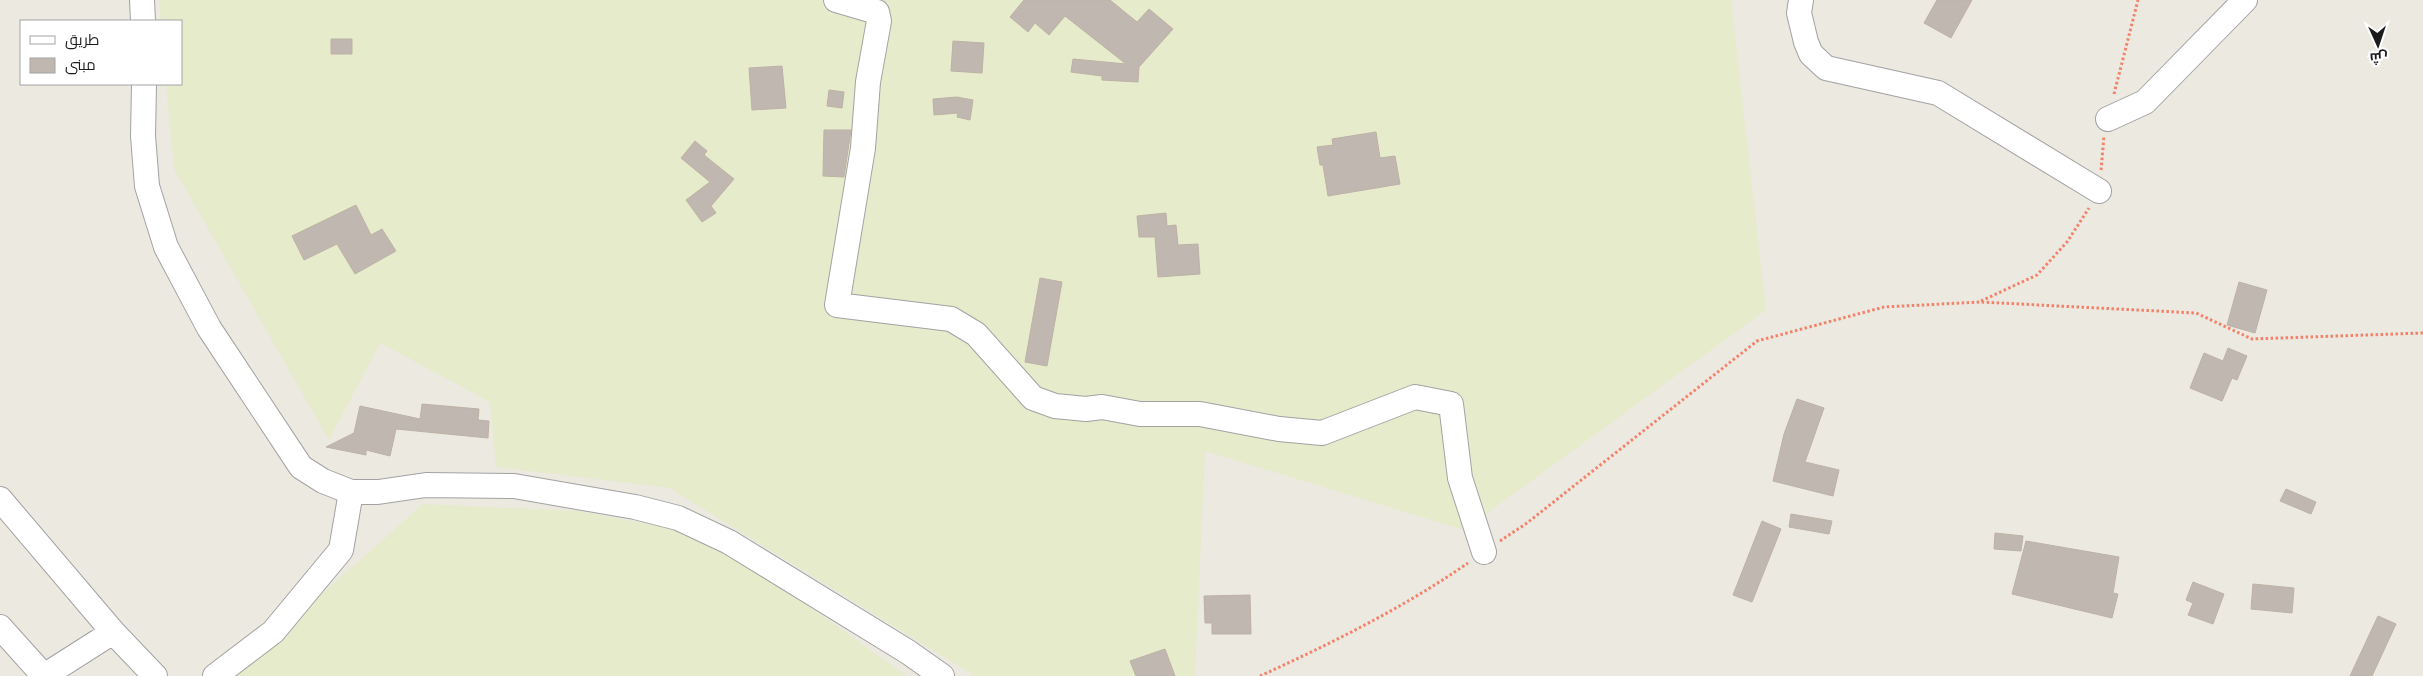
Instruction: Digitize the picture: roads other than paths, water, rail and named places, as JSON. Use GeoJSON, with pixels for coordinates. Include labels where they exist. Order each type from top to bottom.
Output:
{"type":"FeatureCollection","features":[{"type":"Feature","properties":{"kind":"street"},"geometry":{"type":"LineString","coordinates":[[142,0],[144,20]]}},
{"type":"Feature","properties":{"kind":"street"},"geometry":{"type":"LineString","coordinates":[[836,0],[885,6],[879,22],[868,82],[863,148],[837,306],[951,319],[976,334],[1033,398],[1055,406],[1086,409],[1102,407],[1140,414],[1200,414],[1278,429],[1322,433],[1415,397],[1452,404],[1460,478],[1484,552]]}},
{"type":"Feature","properties":{"kind":"street"},"geometry":{"type":"LineString","coordinates":[[1801,0],[1799,13],[1806,42],[1812,54],[1826,68],[1938,93],[2099,191]]}},
{"type":"Feature","properties":{"kind":"street"},"geometry":{"type":"LineString","coordinates":[[2108,119],[2145,102],[2245,0]]}},
{"type":"Feature","properties":{"kind":"street"},"geometry":{"type":"LineString","coordinates":[[144,85],[143,136],[147,186],[166,247],[209,328],[302,467],[323,481],[351,492],[378,492],[426,485],[514,486],[635,507],[678,518],[729,542],[908,652],[942,676]]}},
{"type":"Feature","properties":{"kind":"street"},"geometry":{"type":"LineString","coordinates":[[215,676],[273,632],[341,550],[351,492]]}},
{"type":"Feature","properties":{"kind":"street"},"geometry":{"type":"LineString","coordinates":[[0,499],[113,632],[155,676]]}},
{"type":"Feature","properties":{"kind":"street"},"geometry":{"type":"LineString","coordinates":[[0,627],[44,676],[113,632]]}}]}
